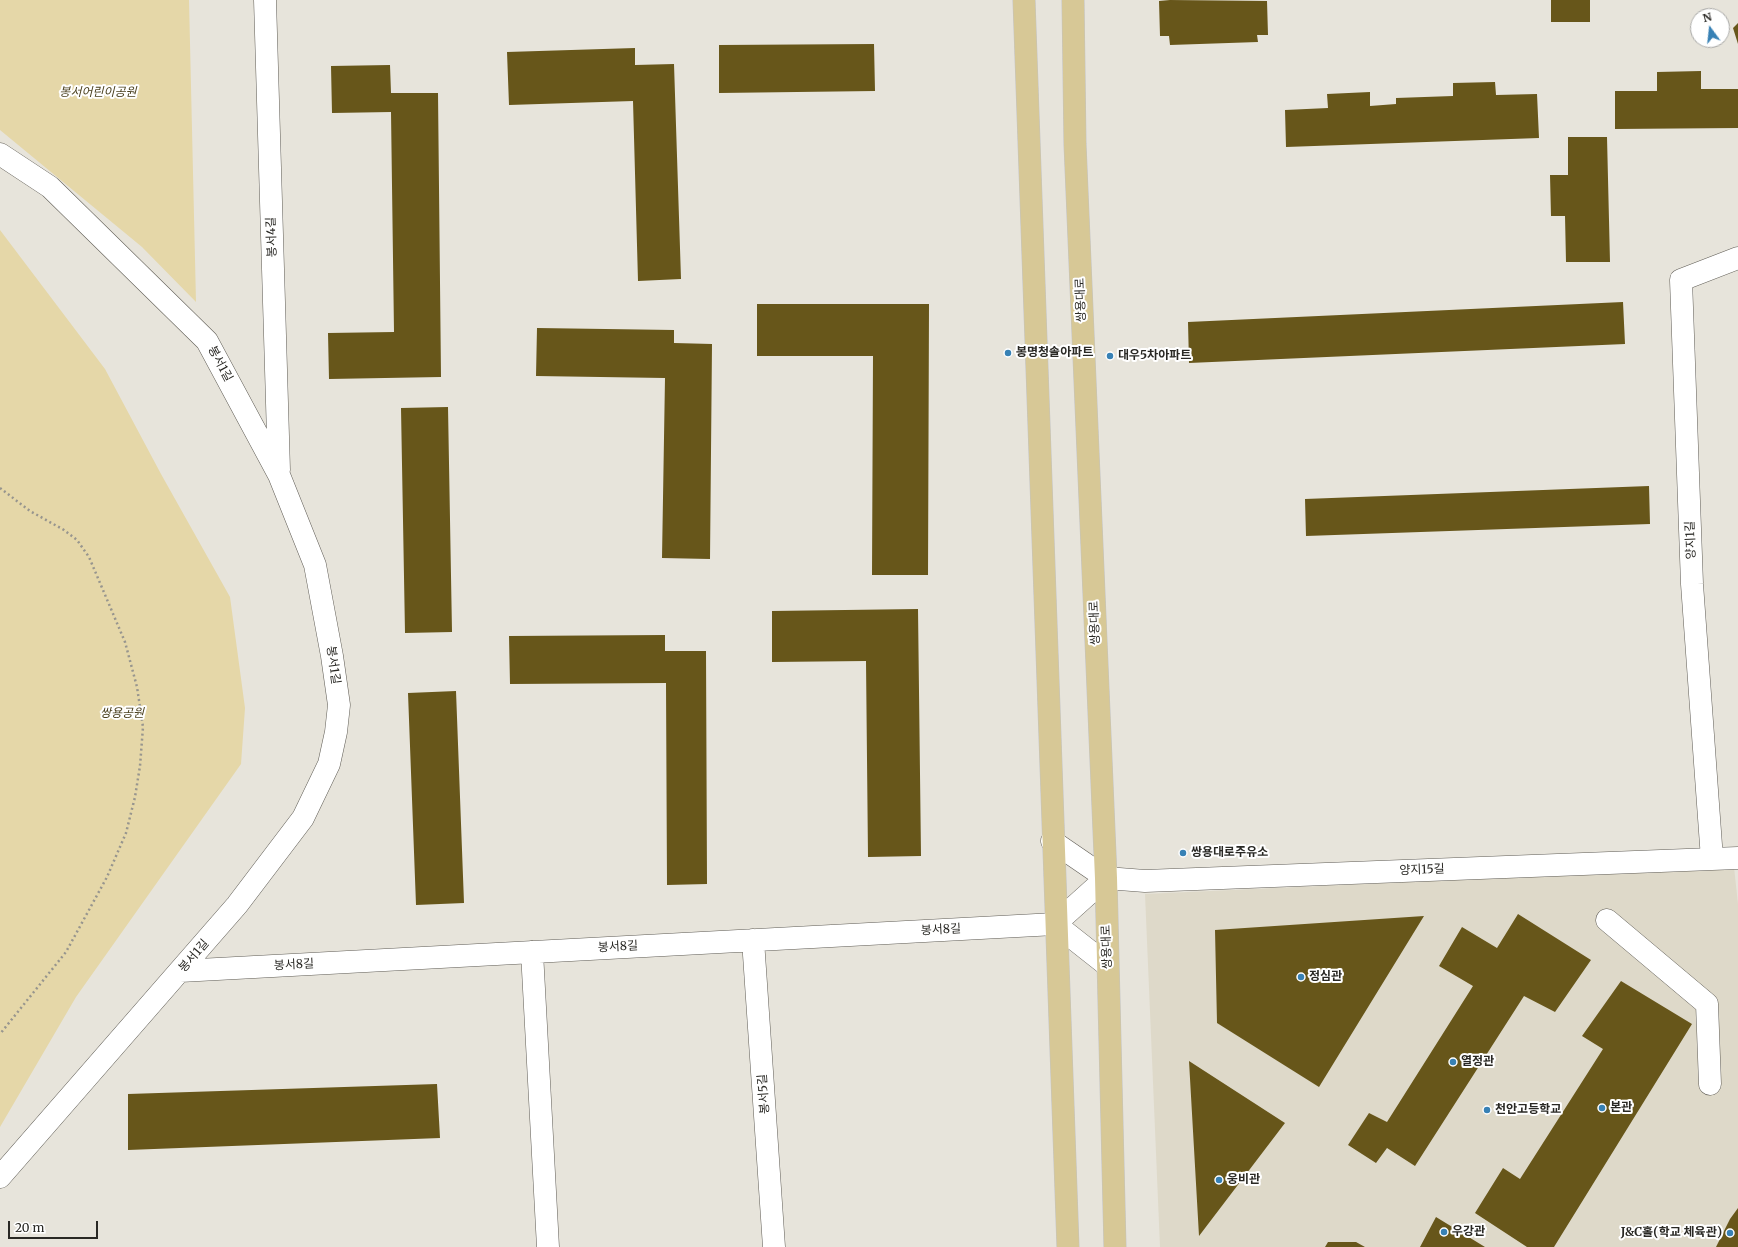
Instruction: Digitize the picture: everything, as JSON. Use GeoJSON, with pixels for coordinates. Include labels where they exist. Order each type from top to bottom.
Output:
{"type":"FeatureCollection","features":[{"type":"Feature","properties":{"kind":"main road"},"geometry":{"type":"LineString","coordinates":[[1024,0],[1052,841],[1068,1247]]}},
{"type":"Feature","properties":{"kind":"main road","name":"쌍용대로"},"geometry":{"type":"LineString","coordinates":[[1073,0],[1075,152],[1106,878],[1115,1247]]}},
{"type":"Feature","properties":{"kind":"street","name":"봉서4길"},"geometry":{"type":"LineString","coordinates":[[265,0],[279,475]]}},
{"type":"Feature","properties":{"kind":"street","name":"봉서1길"},"geometry":{"type":"LineString","coordinates":[[0,154],[50,187],[207,341],[279,475],[316,565],[339,705],[336,732],[329,764],[303,818],[237,905],[0,1177]]}},
{"type":"Feature","properties":{"kind":"street","name":"양지1길"},"geometry":{"type":"LineString","coordinates":[[1712,859],[1692,584],[1681,280],[1738,258]]}},
{"type":"Feature","properties":{"kind":"street"},"geometry":{"type":"LineString","coordinates":[[1052,841],[1106,878],[1055,924],[1108,965]]}},
{"type":"Feature","properties":{"kind":"street","name":"양지15길"},"geometry":{"type":"LineString","coordinates":[[1106,878],[1145,881],[1738,858]]}},
{"type":"Feature","properties":{"kind":"street"},"geometry":{"type":"LineString","coordinates":[[1607,920],[1707,1004],[1710,1084]]}},
{"type":"Feature","properties":{"kind":"street","name":"봉서8길"},"geometry":{"type":"LineString","coordinates":[[180,972],[1055,924]]}},
{"type":"Feature","properties":{"kind":"street","name":"봉서5길"},"geometry":{"type":"LineString","coordinates":[[753,940],[774,1247]]}},
{"type":"Feature","properties":{"kind":"street"},"geometry":{"type":"LineString","coordinates":[[532,952],[548,1247]]}},
{"type":"Feature","properties":{"kind":"path"},"geometry":{"type":"LineString","coordinates":[[0,488],[30,511],[64,530],[77,540],[89,557],[125,642],[137,687],[143,727],[140,766],[132,811],[126,833],[107,878],[66,952],[0,1034]]}},
{"type":"Feature","properties":{"kind":"shaded area"},"geometry":{"type":"Polygon","coordinates":[[[1734,867],[1738,904],[1738,1247],[1160,1247],[1145,894],[1734,867]]]}},
{"type":"Feature","properties":{"kind":"green space","name":"봉서어린이공원"},"geometry":{"type":"Polygon","coordinates":[[[0,0],[189,0],[196,302],[142,247],[0,130],[0,0]]]}},
{"type":"Feature","properties":{"kind":"green space","name":"쌍용공원"},"geometry":{"type":"Polygon","coordinates":[[[0,230],[105,369],[161,474],[230,597],[245,708],[241,764],[76,997],[0,1127],[0,230]]]}},
{"type":"Feature","properties":{"kind":"building"},"geometry":{"type":"Polygon","coordinates":[[[1551,0],[1590,0],[1590,22],[1551,22],[1551,0]]]}},
{"type":"Feature","properties":{"kind":"building"},"geometry":{"type":"Polygon","coordinates":[[[1159,1],[1267,1],[1268,35],[1257,35],[1258,42],[1170,45],[1169,36],[1160,36],[1159,1]]]}},
{"type":"Feature","properties":{"kind":"building"},"geometry":{"type":"Polygon","coordinates":[[[1738,23],[1738,44],[1733,28],[1738,23]]]}},
{"type":"Feature","properties":{"kind":"building"},"geometry":{"type":"Polygon","coordinates":[[[874,44],[875,91],[719,93],[719,45],[874,44]]]}},
{"type":"Feature","properties":{"kind":"building"},"geometry":{"type":"Polygon","coordinates":[[[635,48],[635,65],[674,64],[681,279],[638,281],[633,101],[509,105],[507,52],[635,48]]]}},
{"type":"Feature","properties":{"kind":"building"},"geometry":{"type":"Polygon","coordinates":[[[390,65],[391,93],[438,93],[441,377],[329,379],[328,333],[394,332],[391,112],[332,113],[331,66],[390,65]]]}},
{"type":"Feature","properties":{"kind":"building"},"geometry":{"type":"Polygon","coordinates":[[[1701,71],[1701,89],[1738,89],[1738,128],[1615,129],[1615,91],[1657,91],[1657,72],[1701,71]]]}},
{"type":"Feature","properties":{"kind":"building"},"geometry":{"type":"Polygon","coordinates":[[[1495,82],[1496,95],[1537,94],[1539,138],[1286,147],[1285,110],[1328,108],[1327,94],[1370,92],[1370,106],[1396,104],[1396,98],[1453,96],[1453,83],[1495,82]]]}},
{"type":"Feature","properties":{"kind":"building"},"geometry":{"type":"Polygon","coordinates":[[[1568,137],[1607,137],[1610,262],[1566,262],[1565,216],[1551,216],[1550,175],[1568,175],[1568,137]]]}},
{"type":"Feature","properties":{"kind":"building"},"geometry":{"type":"Polygon","coordinates":[[[1623,302],[1625,344],[1189,363],[1188,322],[1623,302]]]}},
{"type":"Feature","properties":{"kind":"building"},"geometry":{"type":"Polygon","coordinates":[[[757,304],[929,304],[928,575],[872,575],[873,356],[757,356],[757,304]]]}},
{"type":"Feature","properties":{"kind":"building"},"geometry":{"type":"Polygon","coordinates":[[[537,328],[674,330],[674,343],[712,344],[710,559],[662,558],[665,378],[536,376],[537,328]]]}},
{"type":"Feature","properties":{"kind":"building"},"geometry":{"type":"Polygon","coordinates":[[[448,407],[452,632],[405,633],[401,408],[448,407]]]}},
{"type":"Feature","properties":{"kind":"building"},"geometry":{"type":"Polygon","coordinates":[[[1649,486],[1650,524],[1306,536],[1305,499],[1649,486]]]}},
{"type":"Feature","properties":{"kind":"building"},"geometry":{"type":"Polygon","coordinates":[[[918,609],[921,856],[868,857],[866,661],[772,662],[772,611],[918,609]]]}},
{"type":"Feature","properties":{"kind":"building"},"geometry":{"type":"Polygon","coordinates":[[[665,635],[665,651],[706,651],[707,884],[667,885],[666,683],[510,684],[509,636],[665,635]]]}},
{"type":"Feature","properties":{"kind":"building"},"geometry":{"type":"Polygon","coordinates":[[[456,691],[464,903],[416,905],[408,693],[456,691]]]}},
{"type":"Feature","properties":{"kind":"building","name":"열정관"},"geometry":{"type":"Polygon","coordinates":[[[1518,914],[1591,960],[1555,1012],[1524,996],[1415,1166],[1387,1148],[1376,1163],[1348,1145],[1369,1113],[1387,1122],[1473,986],[1439,966],[1462,927],[1497,948],[1518,914]]]}},
{"type":"Feature","properties":{"kind":"building","name":"정심관"},"geometry":{"type":"Polygon","coordinates":[[[1424,916],[1319,1087],[1217,1023],[1215,930],[1424,916]]]}},
{"type":"Feature","properties":{"kind":"building","name":"본관"},"geometry":{"type":"Polygon","coordinates":[[[1621,981],[1692,1024],[1554,1247],[1527,1247],[1475,1213],[1503,1168],[1520,1179],[1603,1049],[1582,1036],[1621,981]]]}},
{"type":"Feature","properties":{"kind":"building","name":"웅비관"},"geometry":{"type":"Polygon","coordinates":[[[1189,1061],[1285,1123],[1199,1236],[1189,1061]]]}},
{"type":"Feature","properties":{"kind":"building"},"geometry":{"type":"Polygon","coordinates":[[[437,1084],[440,1138],[128,1150],[128,1094],[437,1084]]]}},
{"type":"Feature","properties":{"kind":"building","name":"J&C홀(학교 체육관)"},"geometry":{"type":"Polygon","coordinates":[[[1738,1208],[1738,1247],[1716,1247],[1730,1219],[1738,1208]]]}},
{"type":"Feature","properties":{"kind":"building","name":"우강관"},"geometry":{"type":"Polygon","coordinates":[[[1436,1217],[1485,1247],[1420,1247],[1436,1217]]]}},
{"type":"Feature","properties":{"kind":"building"},"geometry":{"type":"Polygon","coordinates":[[[1328,1242],[1356,1242],[1365,1247],[1325,1247],[1328,1242]]]}},
{"type":"Feature","properties":{"kind":"place","name":"봉명청솔아파트"},"geometry":{"type":"Point","coordinates":[1008,353]}},
{"type":"Feature","properties":{"kind":"place","name":"대우5차아파트"},"geometry":{"type":"Point","coordinates":[1110,356]}},
{"type":"Feature","properties":{"kind":"place","name":"쌍용대로주유소"},"geometry":{"type":"Point","coordinates":[1183,853]}},
{"type":"Feature","properties":{"kind":"place","name":"정심관"},"geometry":{"type":"Point","coordinates":[1301,977]}},
{"type":"Feature","properties":{"kind":"place","name":"열정관"},"geometry":{"type":"Point","coordinates":[1453,1062]}},
{"type":"Feature","properties":{"kind":"place","name":"본관"},"geometry":{"type":"Point","coordinates":[1602,1108]}},
{"type":"Feature","properties":{"kind":"place","name":"천안고등학교"},"geometry":{"type":"Point","coordinates":[1487,1110]}},
{"type":"Feature","properties":{"kind":"place","name":"웅비관"},"geometry":{"type":"Point","coordinates":[1219,1180]}},
{"type":"Feature","properties":{"kind":"place","name":"우강관"},"geometry":{"type":"Point","coordinates":[1444,1232]}},
{"type":"Feature","properties":{"kind":"place","name":"J&C홀(학교 체육관)"},"geometry":{"type":"Point","coordinates":[1730,1233]}}]}
